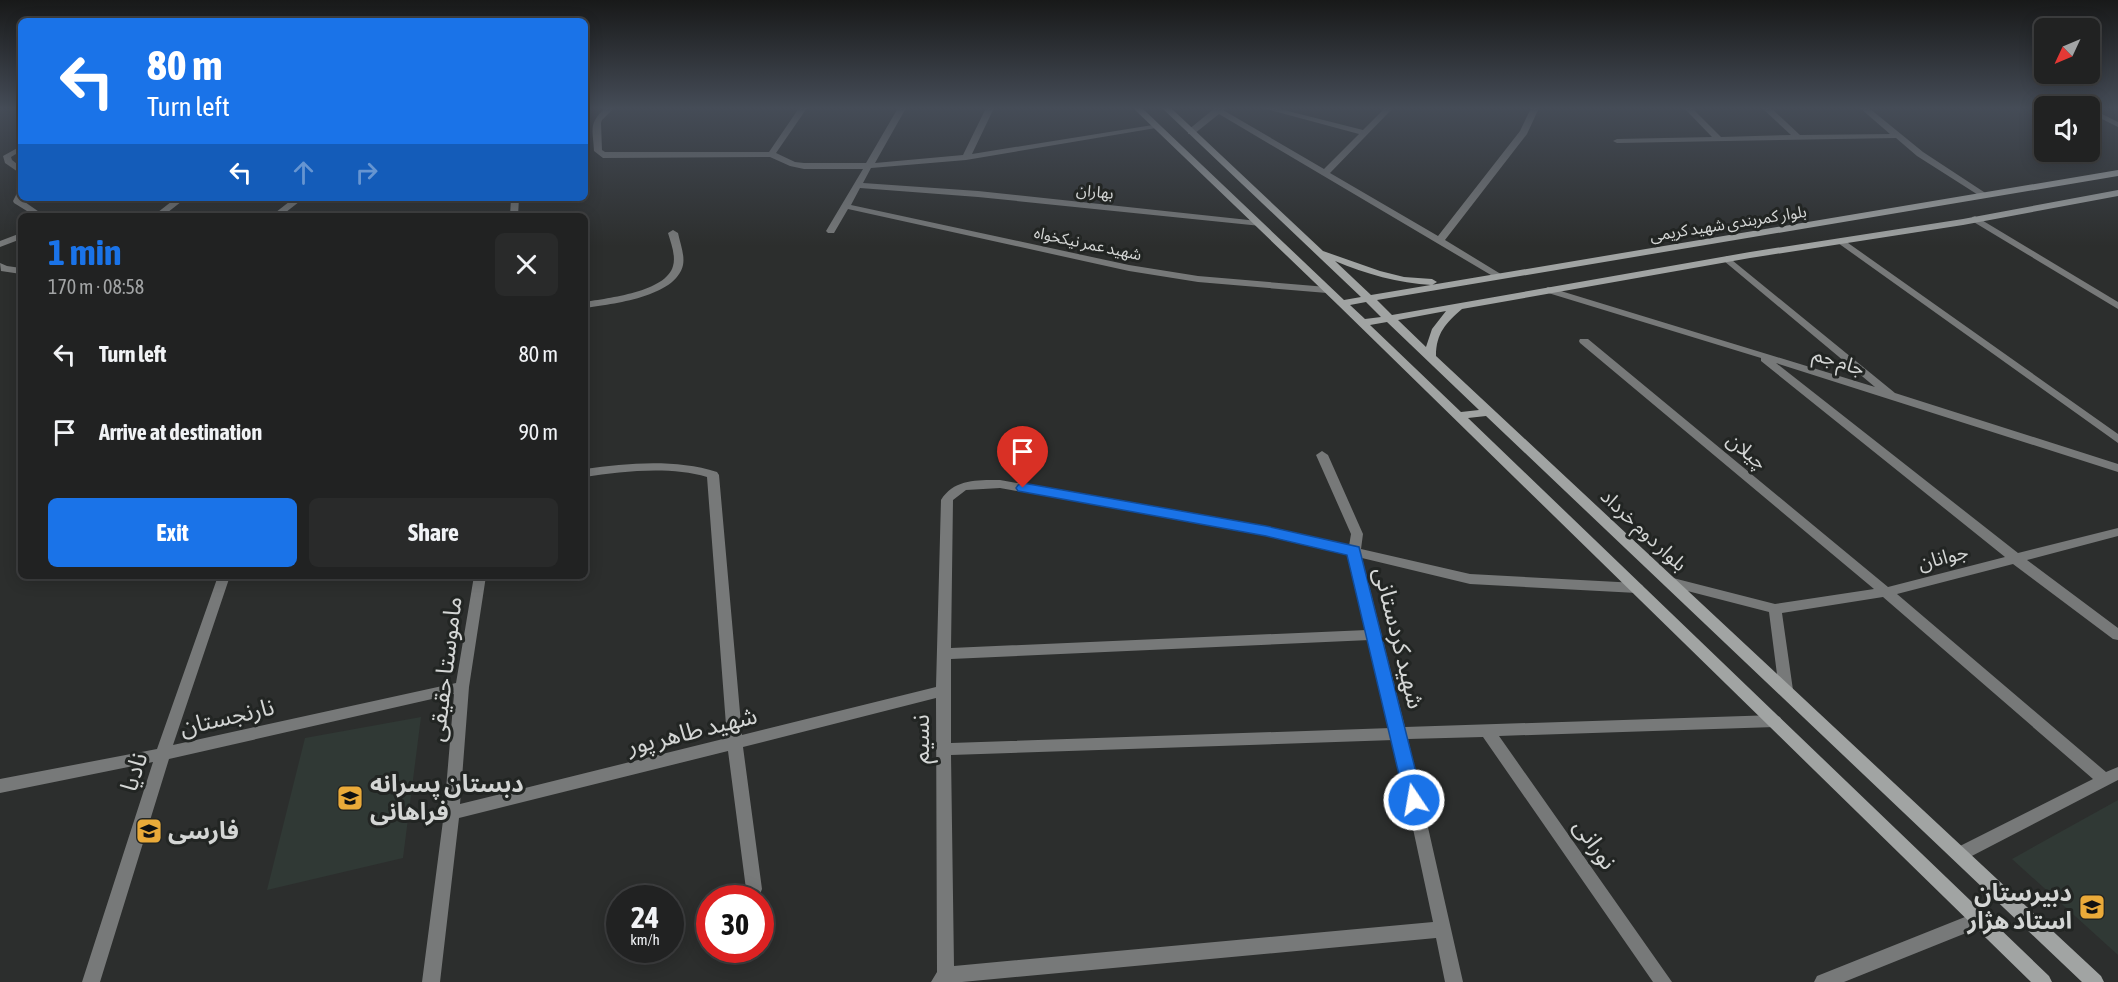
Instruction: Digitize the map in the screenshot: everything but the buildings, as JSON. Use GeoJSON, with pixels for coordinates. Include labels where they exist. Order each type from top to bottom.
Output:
{"type":"FeatureCollection","features":[{"type":"Feature","properties":{"kind":"street"},"geometry":{"type":"LineString","coordinates":[[10,154],[6,156],[8,161],[18,169]]}},
{"type":"Feature","properties":{"kind":"street"},"geometry":{"type":"LineString","coordinates":[[602,154],[771,154],[793,164],[804,166],[868,166],[985,154]]}},
{"type":"Feature","properties":{"kind":"street"},"geometry":{"type":"LineString","coordinates":[[831,231],[875,154]]}},
{"type":"Feature","properties":{"kind":"street"},"geometry":{"type":"LineString","coordinates":[[1185,154],[2043,982]]}},
{"type":"Feature","properties":{"kind":"street","name":"بلوار دوم خرداد"},"geometry":{"type":"LineString","coordinates":[[1214,154],[2095,982]]}},
{"type":"Feature","properties":{"kind":"street"},"geometry":{"type":"LineString","coordinates":[[1293,154],[1499,276]]}},
{"type":"Feature","properties":{"kind":"street"},"geometry":{"type":"LineString","coordinates":[[1325,173],[1344,154]]}},
{"type":"Feature","properties":{"kind":"street"},"geometry":{"type":"LineString","coordinates":[[1439,241],[1507,154]]}},
{"type":"Feature","properties":{"kind":"street"},"geometry":{"type":"LineString","coordinates":[[1920,154],[1986,196]]}},
{"type":"Feature","properties":{"kind":"street","name":"بلوار کمربندی شهید کریمی"},"geometry":{"type":"LineString","coordinates":[[1342,303],[2118,173]]}},
{"type":"Feature","properties":{"kind":"street","name":"بهاران"},"geometry":{"type":"LineString","coordinates":[[857,184],[978,194],[1258,224]]}},
{"type":"Feature","properties":{"kind":"street","name":"بلوار کمربندی شهید کریمی"},"geometry":{"type":"LineString","coordinates":[[1362,323],[2118,194]]}},
{"type":"Feature","properties":{"kind":"street"},"geometry":{"type":"LineString","coordinates":[[18,199],[17,201],[36,213]]}},
{"type":"Feature","properties":{"kind":"street"},"geometry":{"type":"LineString","coordinates":[[161,213],[178,201]]}},
{"type":"Feature","properties":{"kind":"street"},"geometry":{"type":"LineString","coordinates":[[279,213],[296,201]]}},
{"type":"Feature","properties":{"kind":"street","name":"شهید عمر نیکخواه"},"geometry":{"type":"LineString","coordinates":[[845,206],[1129,268],[1198,279],[1327,290]]}},
{"type":"Feature","properties":{"kind":"street"},"geometry":{"type":"LineString","coordinates":[[1975,219],[2118,306]]}},
{"type":"Feature","properties":{"kind":"street"},"geometry":{"type":"LineString","coordinates":[[588,304],[646,293],[673,277],[678,266],[673,233]]}},
{"type":"Feature","properties":{"kind":"street"},"geometry":{"type":"LineString","coordinates":[[0,244],[18,237]]}},
{"type":"Feature","properties":{"kind":"street"},"geometry":{"type":"LineString","coordinates":[[1841,241],[2118,439]]}},
{"type":"Feature","properties":{"kind":"street"},"geometry":{"type":"LineString","coordinates":[[1313,247],[1346,263],[1388,277],[1406,281],[1457,283]]}},
{"type":"Feature","properties":{"kind":"street"},"geometry":{"type":"LineString","coordinates":[[1727,259],[1896,399]]}},
{"type":"Feature","properties":{"kind":"street"},"geometry":{"type":"LineString","coordinates":[[0,266],[18,271]]}},
{"type":"Feature","properties":{"kind":"street","name":"جام جم"},"geometry":{"type":"LineString","coordinates":[[1548,290],[1760,354],[2118,468]]}},
{"type":"Feature","properties":{"kind":"street"},"geometry":{"type":"LineString","coordinates":[[1431,357],[1430,343],[1435,332],[1443,319],[1461,306]]}},
{"type":"Feature","properties":{"kind":"street","name":"چیلان"},"geometry":{"type":"LineString","coordinates":[[1584,341],[2111,776]]}},
{"type":"Feature","properties":{"kind":"street"},"geometry":{"type":"LineString","coordinates":[[1760,354],[2016,559],[2118,635]]}},
{"type":"Feature","properties":{"kind":"street"},"geometry":{"type":"LineString","coordinates":[[1459,416],[1489,412]]}},
{"type":"Feature","properties":{"kind":"street","name":"شهید کردستانی"},"geometry":{"type":"LineString","coordinates":[[1322,455],[1357,534],[1354,551],[1400,735],[1454,982]]}},
{"type":"Feature","properties":{"kind":"street"},"geometry":{"type":"LineString","coordinates":[[588,472],[608,469],[642,468],[696,470],[713,475],[735,744],[753,885]]}},
{"type":"Feature","properties":{"kind":"street","name":"نسیم"},"geometry":{"type":"LineString","coordinates":[[943,978],[943,692],[947,500],[950,494],[959,487],[972,484],[1000,484],[1266,531],[1354,551]]}},
{"type":"Feature","properties":{"kind":"street","name":"جوانان"},"geometry":{"type":"LineString","coordinates":[[1775,609],[1886,592],[2118,532]]}},
{"type":"Feature","properties":{"kind":"street"},"geometry":{"type":"LineString","coordinates":[[1354,551],[1470,579],[1637,588]]}},
{"type":"Feature","properties":{"kind":"street","name":"نادیا"},"geometry":{"type":"LineString","coordinates":[[91,982],[163,754],[223,579]]}},
{"type":"Feature","properties":{"kind":"street","name":"ماموستا حقیقی"},"geometry":{"type":"LineString","coordinates":[[431,982],[452,813],[462,687],[480,579]]}},
{"type":"Feature","properties":{"kind":"street"},"geometry":{"type":"LineString","coordinates":[[1673,584],[1775,609],[1786,690]]}},
{"type":"Feature","properties":{"kind":"street"},"geometry":{"type":"LineString","coordinates":[[944,654],[1374,635]]}},
{"type":"Feature","properties":{"kind":"street","name":"نارنجستان"},"geometry":{"type":"LineString","coordinates":[[0,786],[163,754],[462,687]]}},
{"type":"Feature","properties":{"kind":"street","name":"شهید طاهر پور"},"geometry":{"type":"LineString","coordinates":[[452,813],[943,692]]}},
{"type":"Feature","properties":{"kind":"street"},"geometry":{"type":"LineString","coordinates":[[944,749],[1488,733],[1775,721]]}},
{"type":"Feature","properties":{"kind":"street","name":"نورانی"},"geometry":{"type":"LineString","coordinates":[[1488,733],[1663,982]]}},
{"type":"Feature","properties":{"kind":"street"},"geometry":{"type":"LineString","coordinates":[[1960,855],[2111,776]]}},
{"type":"Feature","properties":{"kind":"street"},"geometry":{"type":"LineString","coordinates":[[1823,982],[1980,919]]}},
{"type":"Feature","properties":{"kind":"street"},"geometry":{"type":"LineString","coordinates":[[943,978],[1442,929]]}},
{"type":"Feature","properties":{"kind":"shaded area","name":"دبستان پسرانه فراهانی"},"geometry":{"type":"Polygon","coordinates":[[[421,717],[403,858],[267,890],[305,738],[421,717]]]}},
{"type":"Feature","properties":{"kind":"shaded area","name":"دبیرستان استاد هژار"},"geometry":{"type":"Polygon","coordinates":[[[2118,800],[2118,955],[2012,859],[2118,800]]]}},
{"type":"Feature","properties":{"kind":"place","name":"دبستان پسرانه فراهانی"},"geometry":{"type":"Point","coordinates":[350,798]}},
{"type":"Feature","properties":{"kind":"place","name":"فارسی"},"geometry":{"type":"Point","coordinates":[149,831]}},
{"type":"Feature","properties":{"kind":"place","name":"دبیرستان استاد هژار"},"geometry":{"type":"Point","coordinates":[2092,907]}},
{"type":"Feature","properties":{"kind":"route"},"geometry":{"type":"LineString","coordinates":[[1023,488],[1266,531],[1354,551],[1414,800]]}}]}
